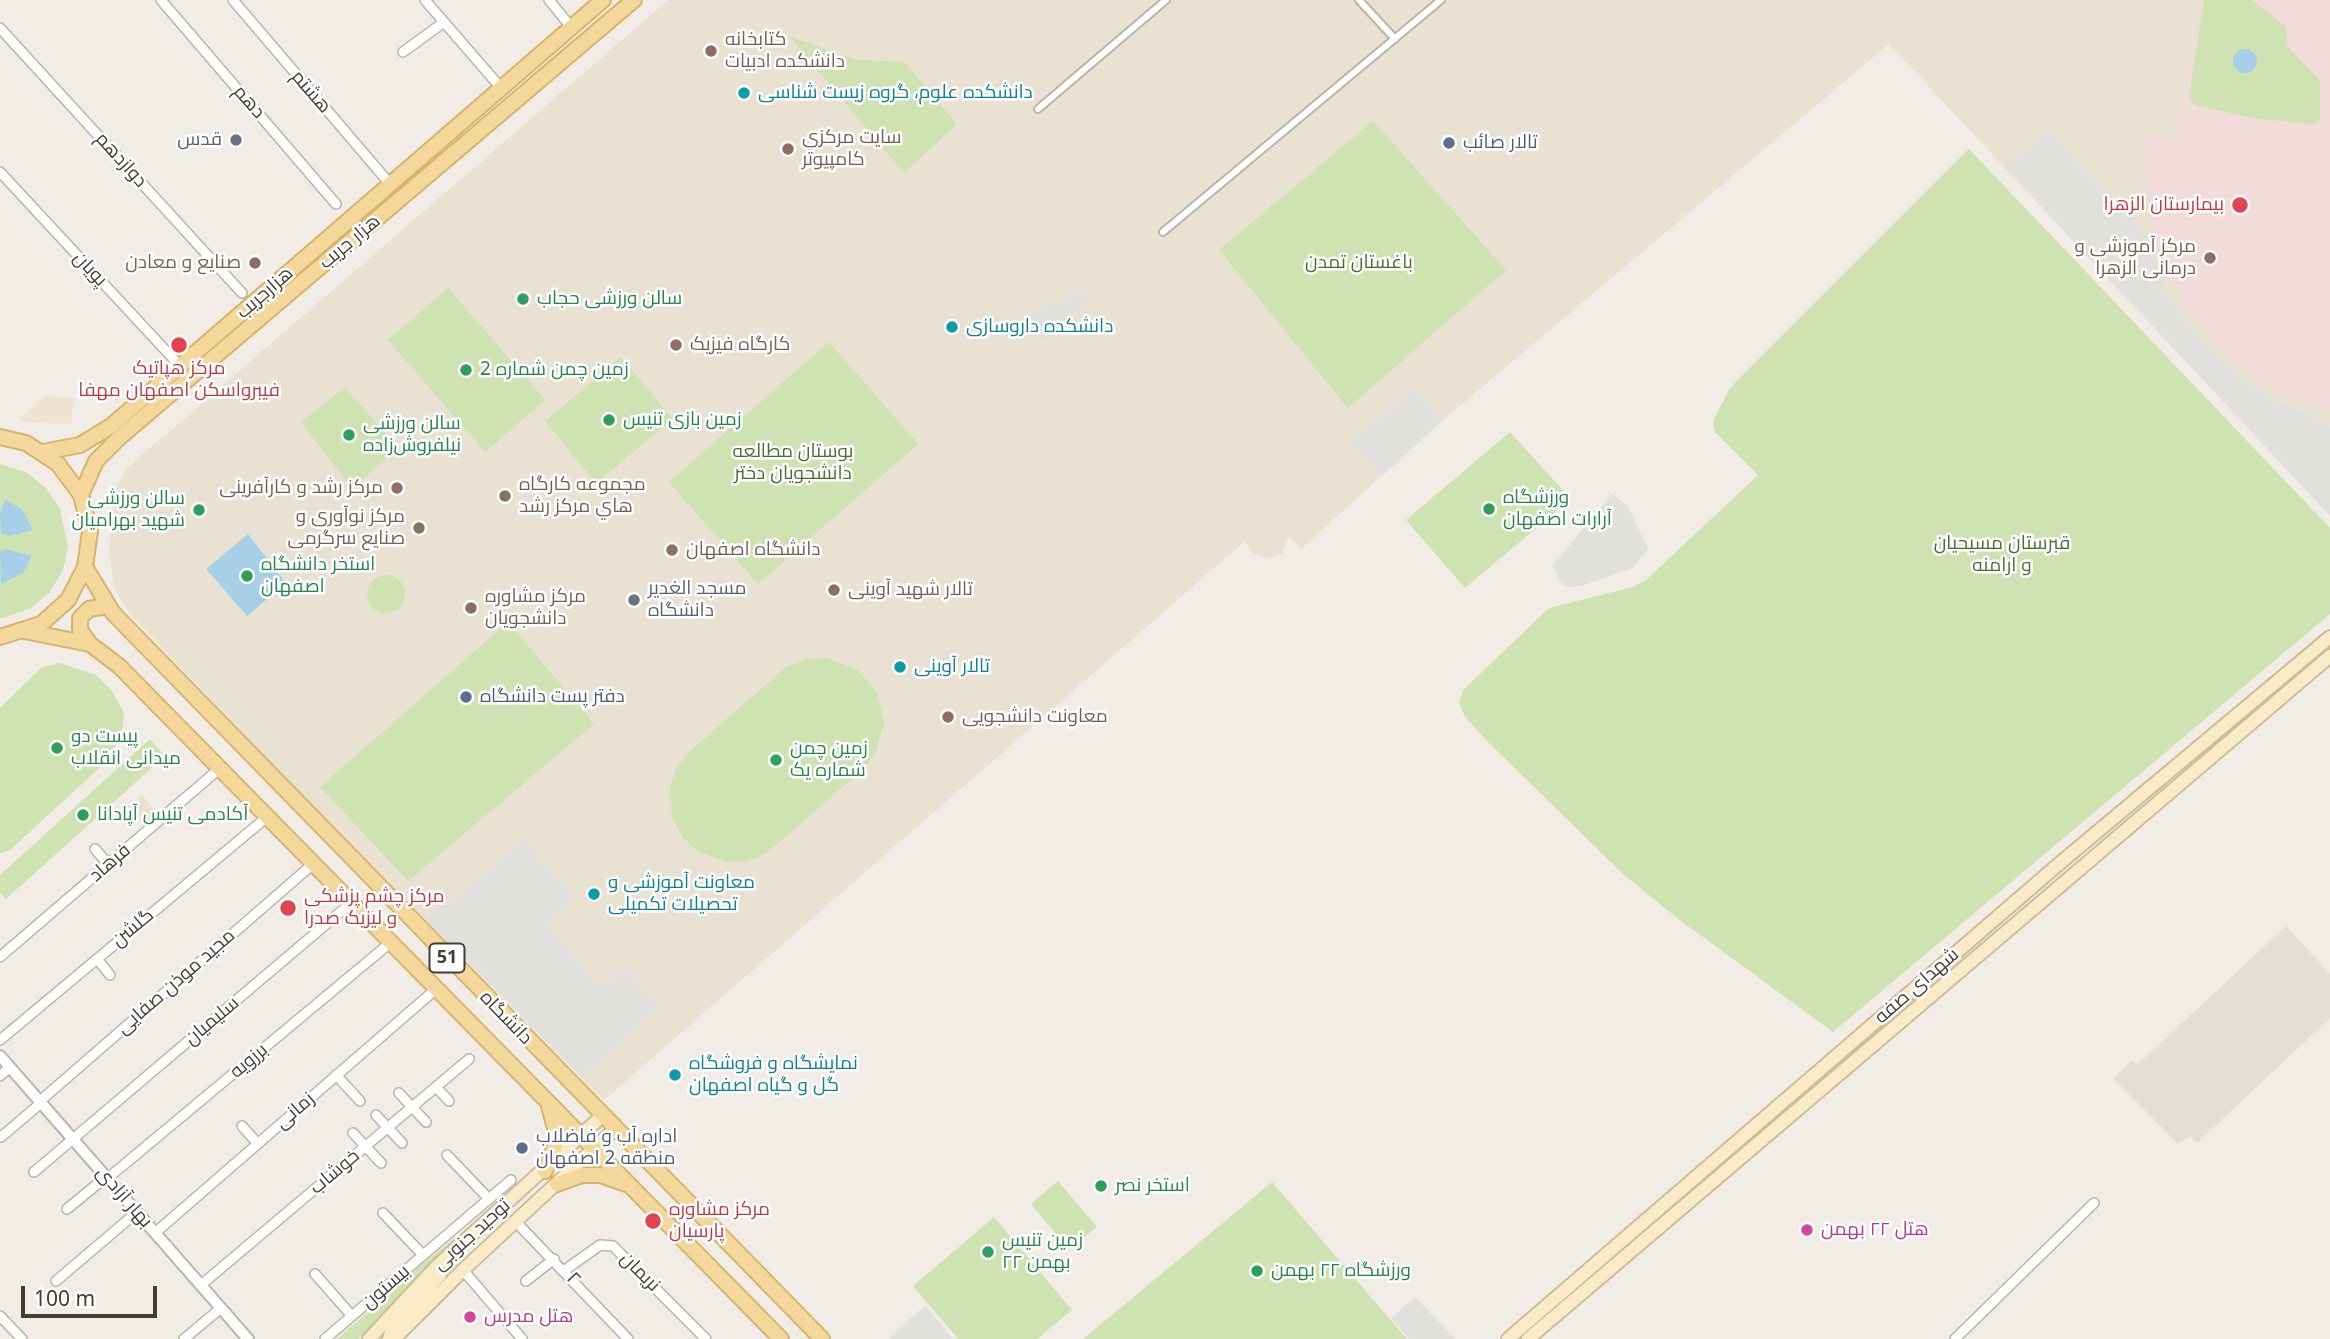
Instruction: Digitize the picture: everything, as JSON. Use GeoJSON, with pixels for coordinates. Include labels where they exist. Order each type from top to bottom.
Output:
{"type":"FeatureCollection","features":[{"type":"Feature","properties":{"kind":"main road","name":"هزارجریب"},"geometry":{"type":"LineString","coordinates":[[43,452],[80,445],[111,426],[603,0]]}},
{"type":"Feature","properties":{"kind":"main road","name":"هزار جریب"},"geometry":{"type":"LineString","coordinates":[[81,495],[96,461],[119,438],[634,0]]}},
{"type":"Feature","properties":{"kind":"main road"},"geometry":{"type":"LineString","coordinates":[[503,86],[519,98]]}},
{"type":"Feature","properties":{"kind":"main road"},"geometry":{"type":"LineString","coordinates":[[230,323],[241,335]]}},
{"type":"Feature","properties":{"kind":"main road"},"geometry":{"type":"LineString","coordinates":[[0,437],[26,443],[43,452],[71,478],[81,495],[90,531],[86,567],[62,606],[41,624],[0,636]]}},
{"type":"Feature","properties":{"kind":"main road","name":"دانشگاه"},"geometry":{"type":"LineString","coordinates":[[86,567],[107,606],[601,1116],[822,1339]]}},
{"type":"Feature","properties":{"kind":"main road"},"geometry":{"type":"LineString","coordinates":[[90,644],[80,630],[80,618],[89,610],[107,606]]}},
{"type":"Feature","properties":{"kind":"main road","name":"دانشگاه"},"geometry":{"type":"LineString","coordinates":[[24,631],[90,644],[119,666],[580,1136]]}},
{"type":"Feature","properties":{"kind":"main road","name":"شهدای صفه"},"geometry":{"type":"LineString","coordinates":[[1508,1339],[2004,911],[2330,637]]}},
{"type":"Feature","properties":{"kind":"main road","name":"شهدای صفه"},"geometry":{"type":"LineString","coordinates":[[1528,1339],[2330,656]]}},
{"type":"Feature","properties":{"kind":"main road"},"geometry":{"type":"LineString","coordinates":[[2004,911],[2016,924]]}},
{"type":"Feature","properties":{"kind":"main road"},"geometry":{"type":"LineString","coordinates":[[545,1171],[555,1146],[556,1132],[548,1104]]}},
{"type":"Feature","properties":{"kind":"main road","name":"توحید جنوبی"},"geometry":{"type":"LineString","coordinates":[[369,1339],[438,1265],[545,1171],[601,1116]]}},
{"type":"Feature","properties":{"kind":"main road","name":"توحید جنوبی"},"geometry":{"type":"LineString","coordinates":[[392,1339],[615,1129]]}},
{"type":"Feature","properties":{"kind":"main road","name":"51"},"geometry":{"type":"LineString","coordinates":[[580,1136],[776,1336]]}},
{"type":"Feature","properties":{"kind":"main road"},"geometry":{"type":"LineString","coordinates":[[557,1184],[582,1175],[600,1175],[631,1186]]}},
{"type":"Feature","properties":{"kind":"main road"},"geometry":{"type":"LineString","coordinates":[[392,1339],[393,1326],[447,1268],[444,1264],[438,1265]]}},
{"type":"Feature","properties":{"kind":"main road"},"geometry":{"type":"LineString","coordinates":[[1547,1339],[1554,1317]]}},
{"type":"Feature","properties":{"kind":"street","name":"دهم"},"geometry":{"type":"LineString","coordinates":[[161,0],[336,204]]}},
{"type":"Feature","properties":{"kind":"street","name":"هشتم"},"geometry":{"type":"LineString","coordinates":[[233,0],[390,184]]}},
{"type":"Feature","properties":{"kind":"street"},"geometry":{"type":"LineString","coordinates":[[425,0],[503,86]]}},
{"type":"Feature","properties":{"kind":"street"},"geometry":{"type":"LineString","coordinates":[[549,0],[571,27]]}},
{"type":"Feature","properties":{"kind":"street"},"geometry":{"type":"LineString","coordinates":[[1038,109],[1166,0]]}},
{"type":"Feature","properties":{"kind":"street"},"geometry":{"type":"LineString","coordinates":[[1359,0],[1395,38]]}},
{"type":"Feature","properties":{"kind":"street"},"geometry":{"type":"LineString","coordinates":[[1163,232],[1441,0]]}},
{"type":"Feature","properties":{"kind":"street"},"geometry":{"type":"LineString","coordinates":[[403,52],[444,22]]}},
{"type":"Feature","properties":{"kind":"street","name":"دوازدهم"},"geometry":{"type":"LineString","coordinates":[[0,28],[242,293]]}},
{"type":"Feature","properties":{"kind":"street","name":"پویان"},"geometry":{"type":"LineString","coordinates":[[0,172],[180,366]]}},
{"type":"Feature","properties":{"kind":"street","name":"فرهاد"},"geometry":{"type":"LineString","coordinates":[[0,957],[219,769]]}},
{"type":"Feature","properties":{"kind":"street","name":"گلشن"},"geometry":{"type":"LineString","coordinates":[[0,1040],[267,817]]}},
{"type":"Feature","properties":{"kind":"street"},"geometry":{"type":"LineString","coordinates":[[94,849],[108,864]]}},
{"type":"Feature","properties":{"kind":"street","name":"مجید موذن صفایی"},"geometry":{"type":"LineString","coordinates":[[1,1137],[313,864]]}},
{"type":"Feature","properties":{"kind":"street","name":"سلیمیان"},"geometry":{"type":"LineString","coordinates":[[34,1172],[351,903]]}},
{"type":"Feature","properties":{"kind":"street","name":"برزویه"},"geometry":{"type":"LineString","coordinates":[[67,1209],[390,943]]}},
{"type":"Feature","properties":{"kind":"street"},"geometry":{"type":"LineString","coordinates":[[97,959],[110,975]]}},
{"type":"Feature","properties":{"kind":"street","name":"زمانی"},"geometry":{"type":"LineString","coordinates":[[155,1233],[436,989]]}},
{"type":"Feature","properties":{"kind":"street","name":"بهار آزادی"},"geometry":{"type":"LineString","coordinates":[[0,1056],[248,1339]]}},
{"type":"Feature","properties":{"kind":"street","name":"خوشاب"},"geometry":{"type":"LineString","coordinates":[[201,1285],[469,1059]]}},
{"type":"Feature","properties":{"kind":"street"},"geometry":{"type":"LineString","coordinates":[[0,1076],[10,1067]]}},
{"type":"Feature","properties":{"kind":"street"},"geometry":{"type":"LineString","coordinates":[[337,1075],[360,1101]]}},
{"type":"Feature","properties":{"kind":"street"},"geometry":{"type":"LineString","coordinates":[[436,1087],[449,1101]]}},
{"type":"Feature","properties":{"kind":"street"},"geometry":{"type":"LineString","coordinates":[[399,1093],[426,1122]]}},
{"type":"Feature","properties":{"kind":"street"},"geometry":{"type":"LineString","coordinates":[[376,1115],[401,1143]]}},
{"type":"Feature","properties":{"kind":"street"},"geometry":{"type":"LineString","coordinates":[[242,1126],[258,1144]]}},
{"type":"Feature","properties":{"kind":"street"},"geometry":{"type":"LineString","coordinates":[[353,1133],[381,1164]]}},
{"type":"Feature","properties":{"kind":"street"},"geometry":{"type":"LineString","coordinates":[[447,1155],[489,1199]]}},
{"type":"Feature","properties":{"kind":"street","name":"بیستون"},"geometry":{"type":"LineString","coordinates":[[325,1339],[511,1180]]}},
{"type":"Feature","properties":{"kind":"street"},"geometry":{"type":"LineString","coordinates":[[1955,1339],[2094,1203]]}},
{"type":"Feature","properties":{"kind":"street"},"geometry":{"type":"LineString","coordinates":[[56,1281],[137,1212]]}},
{"type":"Feature","properties":{"kind":"street"},"geometry":{"type":"LineString","coordinates":[[383,1213],[423,1255]]}},
{"type":"Feature","properties":{"kind":"street","name":"۲"},"geometry":{"type":"LineString","coordinates":[[516,1222],[565,1270],[628,1339]]}},
{"type":"Feature","properties":{"kind":"street","name":"نریمان"},"geometry":{"type":"LineString","coordinates":[[565,1270],[600,1245],[613,1246],[706,1339]]}},
{"type":"Feature","properties":{"kind":"street"},"geometry":{"type":"LineString","coordinates":[[526,1281],[554,1259]]}},
{"type":"Feature","properties":{"kind":"street"},"geometry":{"type":"LineString","coordinates":[[463,1270],[522,1339]]}},
{"type":"Feature","properties":{"kind":"street"},"geometry":{"type":"LineString","coordinates":[[316,1275],[352,1316]]}},
{"type":"Feature","properties":{"kind":"street"},"geometry":{"type":"LineString","coordinates":[[184,1339],[221,1308]]}},
{"type":"Feature","properties":{"kind":"street"},"geometry":{"type":"LineString","coordinates":[[0,1316],[22,1339]]}},
{"type":"Feature","properties":{"kind":"shaded area","name":"دانشگاه اصفهان"},"geometry":{"type":"Polygon","coordinates":[[[668,0],[2330,0],[2330,516],[1889,44],[1442,421],[1301,549],[1289,536],[1282,554],[1267,559],[1253,553],[1245,541],[604,1100],[301,794],[129,613],[114,588],[109,552],[112,509],[117,487],[127,468],[668,0]]]}},
{"type":"Feature","properties":{"kind":"shaded area","name":"بیمارستان الزهرا"},"geometry":{"type":"Polygon","coordinates":[[[2203,0],[2330,0],[2330,411],[2284,393],[2249,372],[2217,343],[2194,316],[2170,278],[2154,227],[2146,183],[2146,138],[2173,142],[2203,0]]]}},
{"type":"Feature","properties":{"kind":"shaded area"},"geometry":{"type":"Polygon","coordinates":[[[2047,129],[2145,234],[2169,296],[2200,339],[2231,370],[2276,401],[2323,422],[2330,429],[2330,516],[2004,166],[2047,129]]]}},
{"type":"Feature","properties":{"kind":"shaded area"},"geometry":{"type":"Polygon","coordinates":[[[1080,286],[1092,299],[1043,342],[1025,321],[1050,299],[1057,306],[1080,286]]]}},
{"type":"Feature","properties":{"kind":"shaded area"},"geometry":{"type":"Polygon","coordinates":[[[1412,389],[1442,421],[1382,476],[1349,444],[1412,389]]]}},
{"type":"Feature","properties":{"kind":"shaded area"},"geometry":{"type":"Polygon","coordinates":[[[44,396],[73,398],[72,424],[21,422],[20,418],[44,396]]]}},
{"type":"Feature","properties":{"kind":"shaded area"},"geometry":{"type":"Polygon","coordinates":[[[1612,494],[1628,506],[1648,549],[1633,568],[1581,586],[1568,587],[1562,584],[1552,566],[1612,494]]]}},
{"type":"Feature","properties":{"kind":"shaded area"},"geometry":{"type":"Polygon","coordinates":[[[142,795],[158,814],[144,826],[136,817],[131,821],[123,811],[142,795]]]}},
{"type":"Feature","properties":{"kind":"shaded area"},"geometry":{"type":"Polygon","coordinates":[[[525,839],[573,896],[547,925],[603,986],[625,967],[660,1008],[582,1077],[429,923],[429,915],[439,905],[445,906],[525,839]]]}},
{"type":"Feature","properties":{"kind":"shaded area"},"geometry":{"type":"Polygon","coordinates":[[[2286,926],[2330,974],[2330,1018],[2197,1143],[2190,1136],[2178,1144],[2113,1078],[2132,1060],[2138,1064],[2286,926]]]}},
{"type":"Feature","properties":{"kind":"shaded area"},"geometry":{"type":"Polygon","coordinates":[[[1415,1297],[1456,1339],[1409,1339],[1391,1318],[1415,1297]]]}},
{"type":"Feature","properties":{"kind":"shaded area"},"geometry":{"type":"Polygon","coordinates":[[[925,1305],[953,1339],[889,1339],[925,1305]]]}},
{"type":"Feature","properties":{"kind":"green space"},"geometry":{"type":"Polygon","coordinates":[[[2204,0],[2252,0],[2286,27],[2287,46],[2320,81],[2320,120],[2314,124],[2258,119],[2194,105],[2189,97],[2204,0]]]}},
{"type":"Feature","properties":{"kind":"green space"},"geometry":{"type":"Polygon","coordinates":[[[789,36],[856,60],[904,62],[957,124],[904,173],[789,36]]]}},
{"type":"Feature","properties":{"kind":"green space","name":"باغستان تمدن"},"geometry":{"type":"Polygon","coordinates":[[[1373,121],[1506,270],[1348,408],[1219,250],[1373,121]]]}},
{"type":"Feature","properties":{"kind":"green space","name":"قبرستان مسیحیان و ارامنه"},"geometry":{"type":"Polygon","coordinates":[[[1969,149],[2330,528],[2330,614],[1833,1032],[1677,918],[1623,874],[1488,742],[1465,717],[1459,703],[1463,690],[1549,608],[1633,587],[1646,580],[1758,475],[1715,432],[1713,421],[1730,388],[1969,149]]]}},
{"type":"Feature","properties":{"kind":"green space","name":"زمین چمن شماره 2"},"geometry":{"type":"Polygon","coordinates":[[[448,288],[545,400],[485,452],[388,340],[448,288]]]}},
{"type":"Feature","properties":{"kind":"green space","name":"بوستان مطالعه دانشجویان دختر"},"geometry":{"type":"Polygon","coordinates":[[[829,342],[918,444],[758,584],[669,482],[829,342]]]}},
{"type":"Feature","properties":{"kind":"green space","name":"زمین بازی تنیس"},"geometry":{"type":"Polygon","coordinates":[[[621,357],[673,419],[596,483],[545,421],[621,357]]]}},
{"type":"Feature","properties":{"kind":"green space","name":"سالن ورزشی نیلفروش‌زاده"},"geometry":{"type":"Polygon","coordinates":[[[345,387],[398,448],[352,488],[301,422],[345,387]]]}},
{"type":"Feature","properties":{"kind":"green space"},"geometry":{"type":"Polygon","coordinates":[[[1510,432],[1571,499],[1465,588],[1406,520],[1510,432]]]}},
{"type":"Feature","properties":{"kind":"green space"},"geometry":{"type":"Polygon","coordinates":[[[0,464],[26,472],[46,488],[60,509],[68,546],[63,570],[50,592],[31,608],[0,619],[0,464]]]}},
{"type":"Feature","properties":{"kind":"green space"},"geometry":{"type":"Polygon","coordinates":[[[386,575],[400,580],[405,594],[400,608],[386,613],[372,608],[367,594],[372,580],[386,575]]]}},
{"type":"Feature","properties":{"kind":"green space"},"geometry":{"type":"Polygon","coordinates":[[[508,622],[594,724],[408,881],[320,787],[508,622]]]}},
{"type":"Feature","properties":{"kind":"green space","name":"زمین چمن شماره یک"},"geometry":{"type":"Polygon","coordinates":[[[826,658],[856,669],[877,692],[884,723],[875,753],[863,769],[767,853],[748,861],[727,862],[697,851],[682,836],[672,818],[670,787],[677,767],[690,751],[786,667],[805,660],[826,658]]]}},
{"type":"Feature","properties":{"kind":"green space","name":"پیست دو میدانی انقلاب"},"geometry":{"type":"Polygon","coordinates":[[[59,663],[96,675],[112,691],[124,713],[122,735],[107,761],[10,850],[0,854],[0,708],[41,668],[59,663]]]}},
{"type":"Feature","properties":{"kind":"green space","name":"آکادمی تنیس آپادانا"},"geometry":{"type":"Polygon","coordinates":[[[150,739],[165,756],[6,899],[0,893],[0,875],[150,739]]]}},
{"type":"Feature","properties":{"kind":"green space"},"geometry":{"type":"Polygon","coordinates":[[[1058,1181],[1097,1227],[1069,1250],[1031,1204],[1058,1181]]]}},
{"type":"Feature","properties":{"kind":"green space","name":"ورزشگاه ۲۲ بهمن"},"geometry":{"type":"Polygon","coordinates":[[[1272,1182],[1407,1339],[1083,1339],[1272,1182]]]}},
{"type":"Feature","properties":{"kind":"green space"},"geometry":{"type":"Polygon","coordinates":[[[494,1206],[358,1339],[337,1339],[418,1268],[494,1206]]]}},
{"type":"Feature","properties":{"kind":"green space","name":"زمین تنیس ۲۲ بهمن"},"geometry":{"type":"Polygon","coordinates":[[[994,1217],[1072,1310],[1037,1339],[958,1339],[913,1286],[994,1217]]]}},
{"type":"Feature","properties":{"kind":"water"},"geometry":{"type":"Polygon","coordinates":[[[2245,49],[2253,53],[2257,61],[2253,69],[2245,73],[2237,69],[2233,61],[2237,53],[2245,49]]]}},
{"type":"Feature","properties":{"kind":"water"},"geometry":{"type":"Polygon","coordinates":[[[5,500],[22,509],[33,530],[10,536],[1,533],[0,513],[5,500]]]}},
{"type":"Feature","properties":{"kind":"water","name":"استخر دانشگاه اصفهان"},"geometry":{"type":"Polygon","coordinates":[[[248,534],[286,583],[247,616],[206,569],[248,534]]]}},
{"type":"Feature","properties":{"kind":"water"},"geometry":{"type":"Polygon","coordinates":[[[5,549],[32,556],[23,573],[1,584],[0,552],[5,549]]]}},
{"type":"Feature","properties":{"kind":"place","name":"کتابخانه دانشکده ادبيات"},"geometry":{"type":"Point","coordinates":[711,51]}},
{"type":"Feature","properties":{"kind":"place","name":"دانشکده علوم، گروه زیست شناسی"},"geometry":{"type":"Point","coordinates":[744,93]}},
{"type":"Feature","properties":{"kind":"place","name":"قدس"},"geometry":{"type":"Point","coordinates":[236,140]}},
{"type":"Feature","properties":{"kind":"place","name":"تالار صائب"},"geometry":{"type":"Point","coordinates":[1449,143]}},
{"type":"Feature","properties":{"kind":"place","name":"سايت مرکزي کامپيوتر"},"geometry":{"type":"Point","coordinates":[788,149]}},
{"type":"Feature","properties":{"kind":"place","name":"بیمارستان الزهرا"},"geometry":{"type":"Point","coordinates":[2240,205]}},
{"type":"Feature","properties":{"kind":"place","name":"مرکز آموزشی و درمانی الزهرا"},"geometry":{"type":"Point","coordinates":[2210,258]}},
{"type":"Feature","properties":{"kind":"place","name":"صنایع و معادن"},"geometry":{"type":"Point","coordinates":[255,263]}},
{"type":"Feature","properties":{"kind":"place","name":"سالن ورزشی حجاب"},"geometry":{"type":"Point","coordinates":[523,299]}},
{"type":"Feature","properties":{"kind":"place","name":"دانشکده داروسازی"},"geometry":{"type":"Point","coordinates":[952,327]}},
{"type":"Feature","properties":{"kind":"place","name":"مرکز هپاتیک فیبرواسکن اصفهان مهفا"},"geometry":{"type":"Point","coordinates":[179,345]}},
{"type":"Feature","properties":{"kind":"place","name":"کارگاه فیزیک"},"geometry":{"type":"Point","coordinates":[676,345]}},
{"type":"Feature","properties":{"kind":"place","name":"زمین چمن شماره 2"},"geometry":{"type":"Point","coordinates":[466,370]}},
{"type":"Feature","properties":{"kind":"place","name":"زمین بازی تنیس"},"geometry":{"type":"Point","coordinates":[609,420]}},
{"type":"Feature","properties":{"kind":"place","name":"سالن ورزشی نیلفروش‌زاده"},"geometry":{"type":"Point","coordinates":[349,435]}},
{"type":"Feature","properties":{"kind":"place","name":"مرکز رشد و کارآفرینی"},"geometry":{"type":"Point","coordinates":[397,488]}},
{"type":"Feature","properties":{"kind":"place","name":"مجموعه کارگاه هاي مرکز رشد"},"geometry":{"type":"Point","coordinates":[505,496]}},
{"type":"Feature","properties":{"kind":"place","name":"ورزشگاه آرارات اصفهان"},"geometry":{"type":"Point","coordinates":[1489,509]}},
{"type":"Feature","properties":{"kind":"place","name":"سالن ورزشی شهید بهرامیان"},"geometry":{"type":"Point","coordinates":[199,510]}},
{"type":"Feature","properties":{"kind":"place","name":"مرکز نوآوری و صنایع سرگرمی"},"geometry":{"type":"Point","coordinates":[419,528]}},
{"type":"Feature","properties":{"kind":"place","name":"دانشگاه اصفهان"},"geometry":{"type":"Point","coordinates":[672,550]}},
{"type":"Feature","properties":{"kind":"place","name":"استخر دانشگاه اصفهان"},"geometry":{"type":"Point","coordinates":[247,576]}},
{"type":"Feature","properties":{"kind":"place","name":"تالار شهید آوینی"},"geometry":{"type":"Point","coordinates":[834,590]}},
{"type":"Feature","properties":{"kind":"place","name":"مسجد الغدیر دانشگاه"},"geometry":{"type":"Point","coordinates":[634,600]}},
{"type":"Feature","properties":{"kind":"place","name":"مرکز مشاوره دانشجویان"},"geometry":{"type":"Point","coordinates":[471,608]}},
{"type":"Feature","properties":{"kind":"place","name":"تالار آوینی"},"geometry":{"type":"Point","coordinates":[900,667]}},
{"type":"Feature","properties":{"kind":"place","name":"دفتر پست دانشگاه"},"geometry":{"type":"Point","coordinates":[466,697]}},
{"type":"Feature","properties":{"kind":"place","name":"معاونت دانشجویی"},"geometry":{"type":"Point","coordinates":[948,717]}},
{"type":"Feature","properties":{"kind":"place","name":"پیست دو میدانی انقلاب"},"geometry":{"type":"Point","coordinates":[57,748]}},
{"type":"Feature","properties":{"kind":"place","name":"زمین چمن شماره یک"},"geometry":{"type":"Point","coordinates":[776,760]}},
{"type":"Feature","properties":{"kind":"place","name":"آکادمی تنیس آپادانا"},"geometry":{"type":"Point","coordinates":[83,815]}},
{"type":"Feature","properties":{"kind":"place","name":"معاونت آموزشی و تحصیلات تکمیلی"},"geometry":{"type":"Point","coordinates":[594,894]}},
{"type":"Feature","properties":{"kind":"place","name":"مرکز چشم پزشکی و لیزیک صدرا"},"geometry":{"type":"Point","coordinates":[288,908]}},
{"type":"Feature","properties":{"kind":"place","name":"نمایشگاه و فروشگاه گل و گیاه اصفهان"},"geometry":{"type":"Point","coordinates":[675,1075]}},
{"type":"Feature","properties":{"kind":"place","name":"اداره آب و فاضلاب منطقه 2 اصفهان"},"geometry":{"type":"Point","coordinates":[522,1148]}},
{"type":"Feature","properties":{"kind":"place","name":"استخر نصر"},"geometry":{"type":"Point","coordinates":[1101,1186]}},
{"type":"Feature","properties":{"kind":"place","name":"مرکز مشاوره پارسیان"},"geometry":{"type":"Point","coordinates":[653,1221]}},
{"type":"Feature","properties":{"kind":"place","name":"هتل ۲۲ بهمن"},"geometry":{"type":"Point","coordinates":[1807,1230]}},
{"type":"Feature","properties":{"kind":"place","name":"زمین تنیس ۲۲ بهمن"},"geometry":{"type":"Point","coordinates":[988,1252]}},
{"type":"Feature","properties":{"kind":"place","name":"ورزشگاه ۲۲ بهمن"},"geometry":{"type":"Point","coordinates":[1257,1271]}},
{"type":"Feature","properties":{"kind":"place","name":"هتل مدرس"},"geometry":{"type":"Point","coordinates":[470,1317]}}]}
